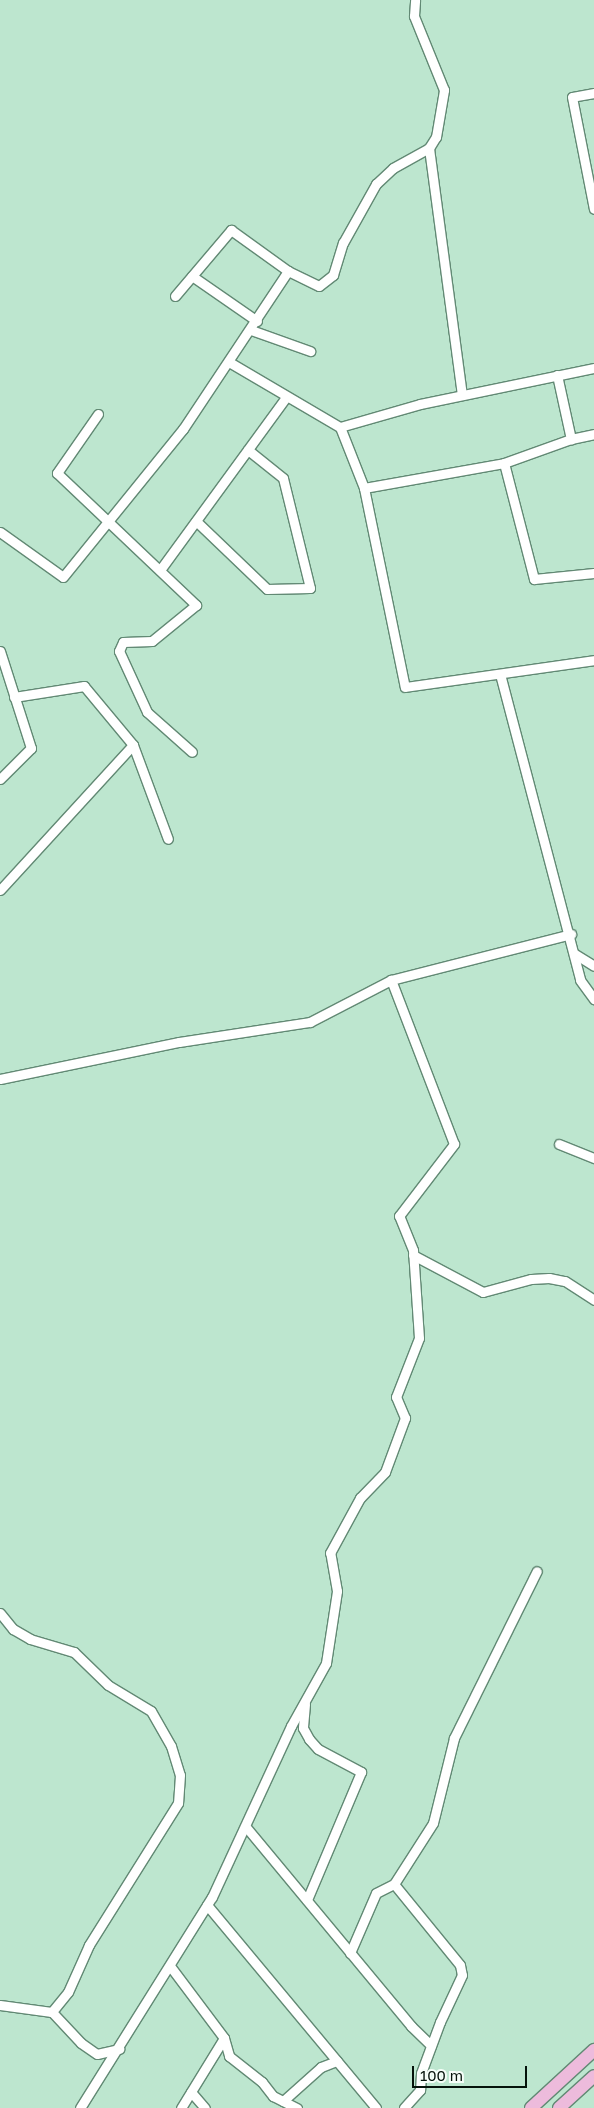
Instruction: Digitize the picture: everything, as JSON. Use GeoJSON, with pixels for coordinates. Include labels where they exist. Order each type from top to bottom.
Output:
{"type":"FeatureCollection","features":[{"type":"Feature","properties":{"kind":"main road"},"geometry":{"type":"LineString","coordinates":[[531,2108],[594,2050]]}},
{"type":"Feature","properties":{"kind":"main road"},"geometry":{"type":"LineString","coordinates":[[559,2108],[594,2076]]}},
{"type":"Feature","properties":{"kind":"street"},"geometry":{"type":"LineString","coordinates":[[175,296],[231,230],[288,271],[318,286],[333,275],[343,243],[376,184],[392,168],[429,148],[436,137],[444,90],[414,16],[415,0]]}},
{"type":"Feature","properties":{"kind":"street"},"geometry":{"type":"LineString","coordinates":[[594,93],[572,97],[594,209]]}},
{"type":"Feature","properties":{"kind":"street"},"geometry":{"type":"LineString","coordinates":[[429,148],[462,395]]}},
{"type":"Feature","properties":{"kind":"street"},"geometry":{"type":"LineString","coordinates":[[0,532],[63,577],[110,522],[183,429],[257,321],[288,271]]}},
{"type":"Feature","properties":{"kind":"street"},"geometry":{"type":"LineString","coordinates":[[192,276],[257,321]]}},
{"type":"Feature","properties":{"kind":"street"},"geometry":{"type":"LineString","coordinates":[[251,330],[310,351]]}},
{"type":"Feature","properties":{"kind":"street"},"geometry":{"type":"LineString","coordinates":[[229,362],[340,427],[364,488],[404,687],[594,660]]}},
{"type":"Feature","properties":{"kind":"street"},"geometry":{"type":"LineString","coordinates":[[340,427],[462,395],[594,368]]}},
{"type":"Feature","properties":{"kind":"street"},"geometry":{"type":"LineString","coordinates":[[557,376],[570,439]]}},
{"type":"Feature","properties":{"kind":"street"},"geometry":{"type":"LineString","coordinates":[[160,570],[286,397]]}},
{"type":"Feature","properties":{"kind":"street"},"geometry":{"type":"LineString","coordinates":[[98,414],[57,473],[196,605],[152,642],[123,642],[119,651],[147,712],[192,752]]}},
{"type":"Feature","properties":{"kind":"street"},"geometry":{"type":"LineString","coordinates":[[364,488],[504,464],[570,439],[594,434]]}},
{"type":"Feature","properties":{"kind":"street"},"geometry":{"type":"LineString","coordinates":[[196,521],[267,589],[310,588],[283,478],[248,450]]}},
{"type":"Feature","properties":{"kind":"street"},"geometry":{"type":"LineString","coordinates":[[504,464],[534,579],[594,574]]}},
{"type":"Feature","properties":{"kind":"street"},"geometry":{"type":"LineString","coordinates":[[0,651],[31,748],[0,779]]}},
{"type":"Feature","properties":{"kind":"street"},"geometry":{"type":"LineString","coordinates":[[500,674],[571,934],[580,980],[594,999]]}},
{"type":"Feature","properties":{"kind":"street"},"geometry":{"type":"LineString","coordinates":[[14,696],[84,686],[133,745],[168,839]]}},
{"type":"Feature","properties":{"kind":"street"},"geometry":{"type":"LineString","coordinates":[[0,890],[133,745]]}},
{"type":"Feature","properties":{"kind":"street"},"geometry":{"type":"LineString","coordinates":[[0,1079],[179,1042],[310,1022],[391,980],[571,934]]}},
{"type":"Feature","properties":{"kind":"street"},"geometry":{"type":"LineString","coordinates":[[575,954],[594,966]]}},
{"type":"Feature","properties":{"kind":"street"},"geometry":{"type":"LineString","coordinates":[[80,2108],[119,2049],[207,1905],[305,1702],[326,1663],[336,1591],[330,1553],[360,1498],[385,1472],[404,1418],[396,1397],[419,1338],[413,1256],[399,1216],[454,1144],[391,980]]}},
{"type":"Feature","properties":{"kind":"street"},"geometry":{"type":"LineString","coordinates":[[559,1144],[594,1158]]}},
{"type":"Feature","properties":{"kind":"street"},"geometry":{"type":"LineString","coordinates":[[413,1256],[483,1292],[531,1279],[549,1278],[565,1281],[594,1300]]}},
{"type":"Feature","properties":{"kind":"street"},"geometry":{"type":"LineString","coordinates":[[350,1953],[376,1894],[394,1884],[433,1823],[454,1738],[537,1571]]}},
{"type":"Feature","properties":{"kind":"street"},"geometry":{"type":"LineString","coordinates":[[0,1613],[13,1629],[30,1639],[74,1652],[108,1685],[151,1711],[171,1746],[180,1775],[178,1803],[89,1945],[68,1992],[52,2012]]}},
{"type":"Feature","properties":{"kind":"street"},"geometry":{"type":"LineString","coordinates":[[305,1702],[303,1728],[309,1739],[318,1749],[361,1772],[307,1900]]}},
{"type":"Feature","properties":{"kind":"street"},"geometry":{"type":"LineString","coordinates":[[246,1827],[350,1953],[431,2045]]}},
{"type":"Feature","properties":{"kind":"street"},"geometry":{"type":"LineString","coordinates":[[394,1884],[416,1916],[460,1965],[462,1975],[431,2045],[420,2090],[404,2108]]}},
{"type":"Feature","properties":{"kind":"street"},"geometry":{"type":"LineString","coordinates":[[207,1905],[376,2108]]}},
{"type":"Feature","properties":{"kind":"street"},"geometry":{"type":"LineString","coordinates":[[170,1966],[224,2038],[229,2056],[283,2101],[297,2108]]}},
{"type":"Feature","properties":{"kind":"street"},"geometry":{"type":"LineString","coordinates":[[0,2005],[52,2012],[81,2043],[97,2054],[119,2049]]}},
{"type":"Feature","properties":{"kind":"street"},"geometry":{"type":"LineString","coordinates":[[181,2108],[224,2038]]}},
{"type":"Feature","properties":{"kind":"street"},"geometry":{"type":"LineString","coordinates":[[283,2101],[321,2067],[337,2061]]}},
{"type":"Feature","properties":{"kind":"street"},"geometry":{"type":"LineString","coordinates":[[191,2092],[205,2108]]}}]}
